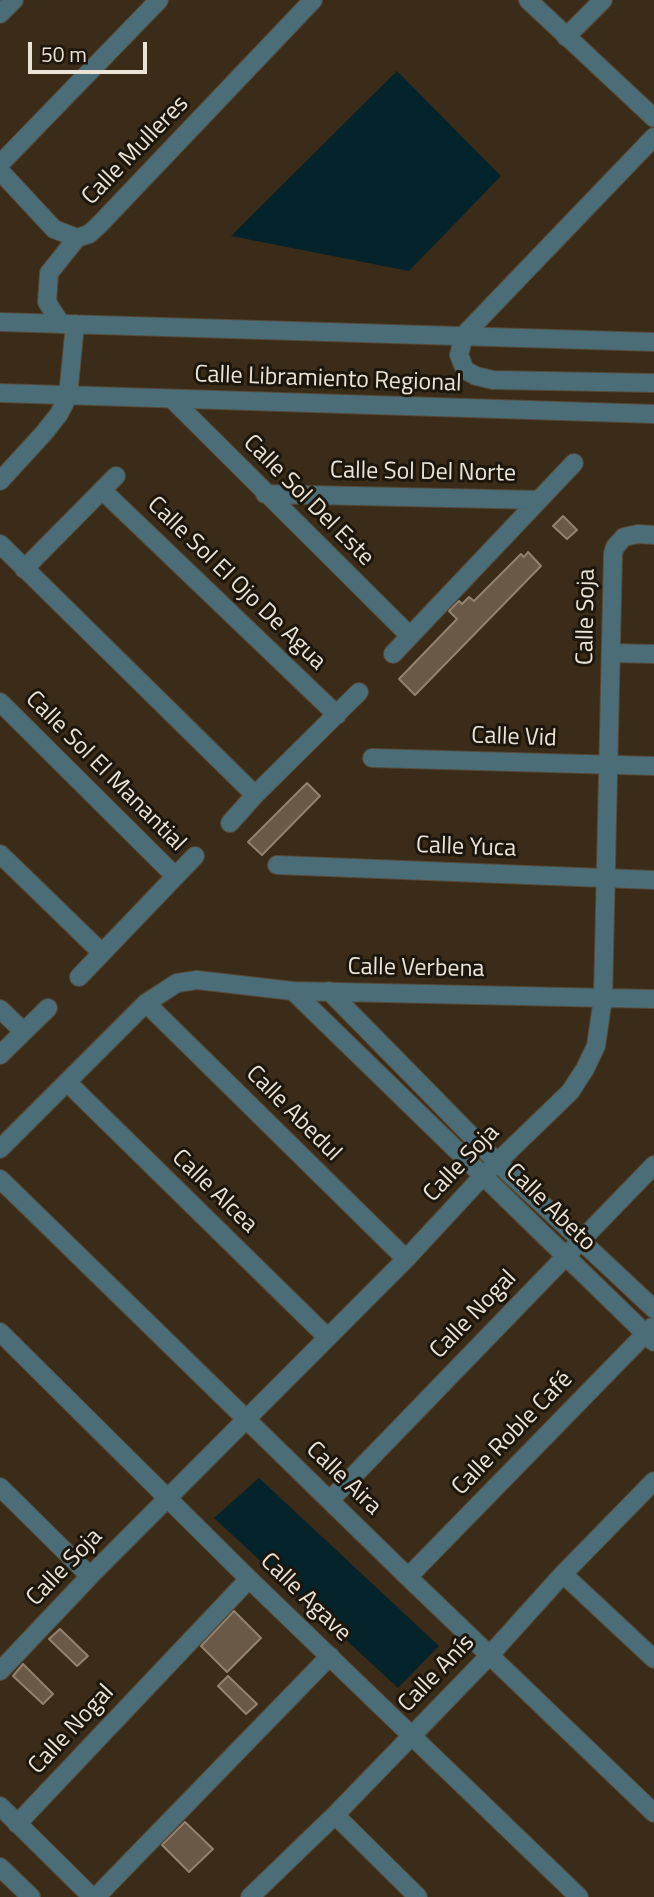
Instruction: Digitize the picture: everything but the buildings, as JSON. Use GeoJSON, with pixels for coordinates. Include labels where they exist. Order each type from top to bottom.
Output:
{"type":"FeatureCollection","features":[{"type":"Feature","properties":{"kind":"street"},"geometry":{"type":"LineString","coordinates":[[0,14],[14,0]]}},
{"type":"Feature","properties":{"kind":"street"},"geometry":{"type":"LineString","coordinates":[[0,164],[159,0]]}},
{"type":"Feature","properties":{"kind":"street","name":"Calle Mulleres"},"geometry":{"type":"LineString","coordinates":[[68,324],[47,302],[49,273],[77,238],[89,234],[99,225],[313,0]]}},
{"type":"Feature","properties":{"kind":"street"},"geometry":{"type":"LineString","coordinates":[[528,0],[654,118]]}},
{"type":"Feature","properties":{"kind":"street"},"geometry":{"type":"LineString","coordinates":[[566,37],[603,0]]}},
{"type":"Feature","properties":{"kind":"street"},"geometry":{"type":"LineString","coordinates":[[654,137],[464,335],[459,355],[465,370],[493,380],[654,383]]}},
{"type":"Feature","properties":{"kind":"street"},"geometry":{"type":"LineString","coordinates":[[0,171],[54,229],[77,238]]}},
{"type":"Feature","properties":{"kind":"street","name":"Calle Libramiento Regional"},"geometry":{"type":"LineString","coordinates":[[0,322],[654,342]]}},
{"type":"Feature","properties":{"kind":"street"},"geometry":{"type":"LineString","coordinates":[[0,481],[44,433],[59,414],[68,396],[68,324]]}},
{"type":"Feature","properties":{"kind":"street","name":"Calle Libramiento Regional"},"geometry":{"type":"LineString","coordinates":[[0,393],[654,414]]}},
{"type":"Feature","properties":{"kind":"street","name":"Calle Sol Del Este"},"geometry":{"type":"LineString","coordinates":[[173,400],[410,636]]}},
{"type":"Feature","properties":{"kind":"street"},"geometry":{"type":"LineString","coordinates":[[393,654],[574,463]]}},
{"type":"Feature","properties":{"kind":"street"},"geometry":{"type":"LineString","coordinates":[[24,569],[116,475]]}},
{"type":"Feature","properties":{"kind":"street","name":"Calle Sol El Ojo De Agua"},"geometry":{"type":"LineString","coordinates":[[102,490],[337,715]]}},
{"type":"Feature","properties":{"kind":"street","name":"Calle Sol Del Norte"},"geometry":{"type":"LineString","coordinates":[[265,494],[539,500]]}},
{"type":"Feature","properties":{"kind":"street","name":"Calle Soja"},"geometry":{"type":"LineString","coordinates":[[4,1660],[406,1259],[482,1177],[570,1092],[578,1080],[596,1046],[603,998],[613,554],[618,542],[629,535],[654,535]]}},
{"type":"Feature","properties":{"kind":"street"},"geometry":{"type":"LineString","coordinates":[[0,544],[256,795]]}},
{"type":"Feature","properties":{"kind":"street"},"geometry":{"type":"LineString","coordinates":[[611,653],[654,654]]}},
{"type":"Feature","properties":{"kind":"street"},"geometry":{"type":"LineString","coordinates":[[230,823],[359,692]]}},
{"type":"Feature","properties":{"kind":"street","name":"Calle Sol El Manantial"},"geometry":{"type":"LineString","coordinates":[[0,702],[175,876]]}},
{"type":"Feature","properties":{"kind":"street","name":"Calle Vid"},"geometry":{"type":"LineString","coordinates":[[372,758],[654,766]]}},
{"type":"Feature","properties":{"kind":"street"},"geometry":{"type":"LineString","coordinates":[[0,854],[102,953]]}},
{"type":"Feature","properties":{"kind":"street","name":"Calle Sol El Manantial"},"geometry":{"type":"LineString","coordinates":[[79,977],[195,856]]}},
{"type":"Feature","properties":{"kind":"street","name":"Calle Yuca"},"geometry":{"type":"LineString","coordinates":[[277,865],[654,880]]}},
{"type":"Feature","properties":{"kind":"street","name":"Calle Verbena"},"geometry":{"type":"LineString","coordinates":[[146,1003],[177,983],[197,980],[293,991],[654,999]]}},
{"type":"Feature","properties":{"kind":"street","name":"Calle Abeto"},"geometry":{"type":"LineString","coordinates":[[293,991],[482,1177],[651,1334]]}},
{"type":"Feature","properties":{"kind":"street","name":"Calle Abeto"},"geometry":{"type":"LineString","coordinates":[[329,992],[497,1162],[654,1309]]}},
{"type":"Feature","properties":{"kind":"street"},"geometry":{"type":"LineString","coordinates":[[0,1149],[146,1003]]}},
{"type":"Feature","properties":{"kind":"street","name":"Calle Abedul"},"geometry":{"type":"LineString","coordinates":[[146,1003],[406,1259]]}},
{"type":"Feature","properties":{"kind":"street"},"geometry":{"type":"LineString","coordinates":[[0,1009],[23,1031]]}},
{"type":"Feature","properties":{"kind":"street"},"geometry":{"type":"LineString","coordinates":[[0,1055],[48,1009]]}},
{"type":"Feature","properties":{"kind":"street","name":"Calle Alcea"},"geometry":{"type":"LineString","coordinates":[[67,1082],[327,1337]]}},
{"type":"Feature","properties":{"kind":"street","name":"Calle Nogal"},"geometry":{"type":"LineString","coordinates":[[330,1500],[654,1165]]}},
{"type":"Feature","properties":{"kind":"street","name":"Calle Aira"},"geometry":{"type":"LineString","coordinates":[[0,1179],[489,1656],[654,1813]]}},
{"type":"Feature","properties":{"kind":"street","name":"Calle Agave"},"geometry":{"type":"LineString","coordinates":[[0,1332],[249,1578],[579,1897]]}},
{"type":"Feature","properties":{"kind":"street","name":"Calle Roble Café"},"geometry":{"type":"LineString","coordinates":[[408,1577],[651,1334]]}},
{"type":"Feature","properties":{"kind":"street"},"geometry":{"type":"LineString","coordinates":[[0,1487],[90,1576]]}},
{"type":"Feature","properties":{"kind":"street","name":"Calle Anís"},"geometry":{"type":"LineString","coordinates":[[252,1896],[335,1815],[489,1656],[563,1574],[650,1491]]}},
{"type":"Feature","properties":{"kind":"street"},"geometry":{"type":"LineString","coordinates":[[563,1574],[654,1659]]}},
{"type":"Feature","properties":{"kind":"street","name":"Calle Nogal"},"geometry":{"type":"LineString","coordinates":[[17,1824],[249,1578]]}},
{"type":"Feature","properties":{"kind":"street"},"geometry":{"type":"LineString","coordinates":[[0,1806],[94,1897],[330,1656]]}},
{"type":"Feature","properties":{"kind":"street"},"geometry":{"type":"LineString","coordinates":[[335,1815],[418,1897]]}},
{"type":"Feature","properties":{"kind":"street"},"geometry":{"type":"LineString","coordinates":[[0,1867],[31,1897]]}},
{"type":"Feature","properties":{"kind":"water"},"geometry":{"type":"Polygon","coordinates":[[[397,71],[501,176],[409,271],[231,236],[397,71]]]}},
{"type":"Feature","properties":{"kind":"water"},"geometry":{"type":"Polygon","coordinates":[[[259,1478],[439,1646],[398,1688],[214,1518],[259,1478]]]}}]}
